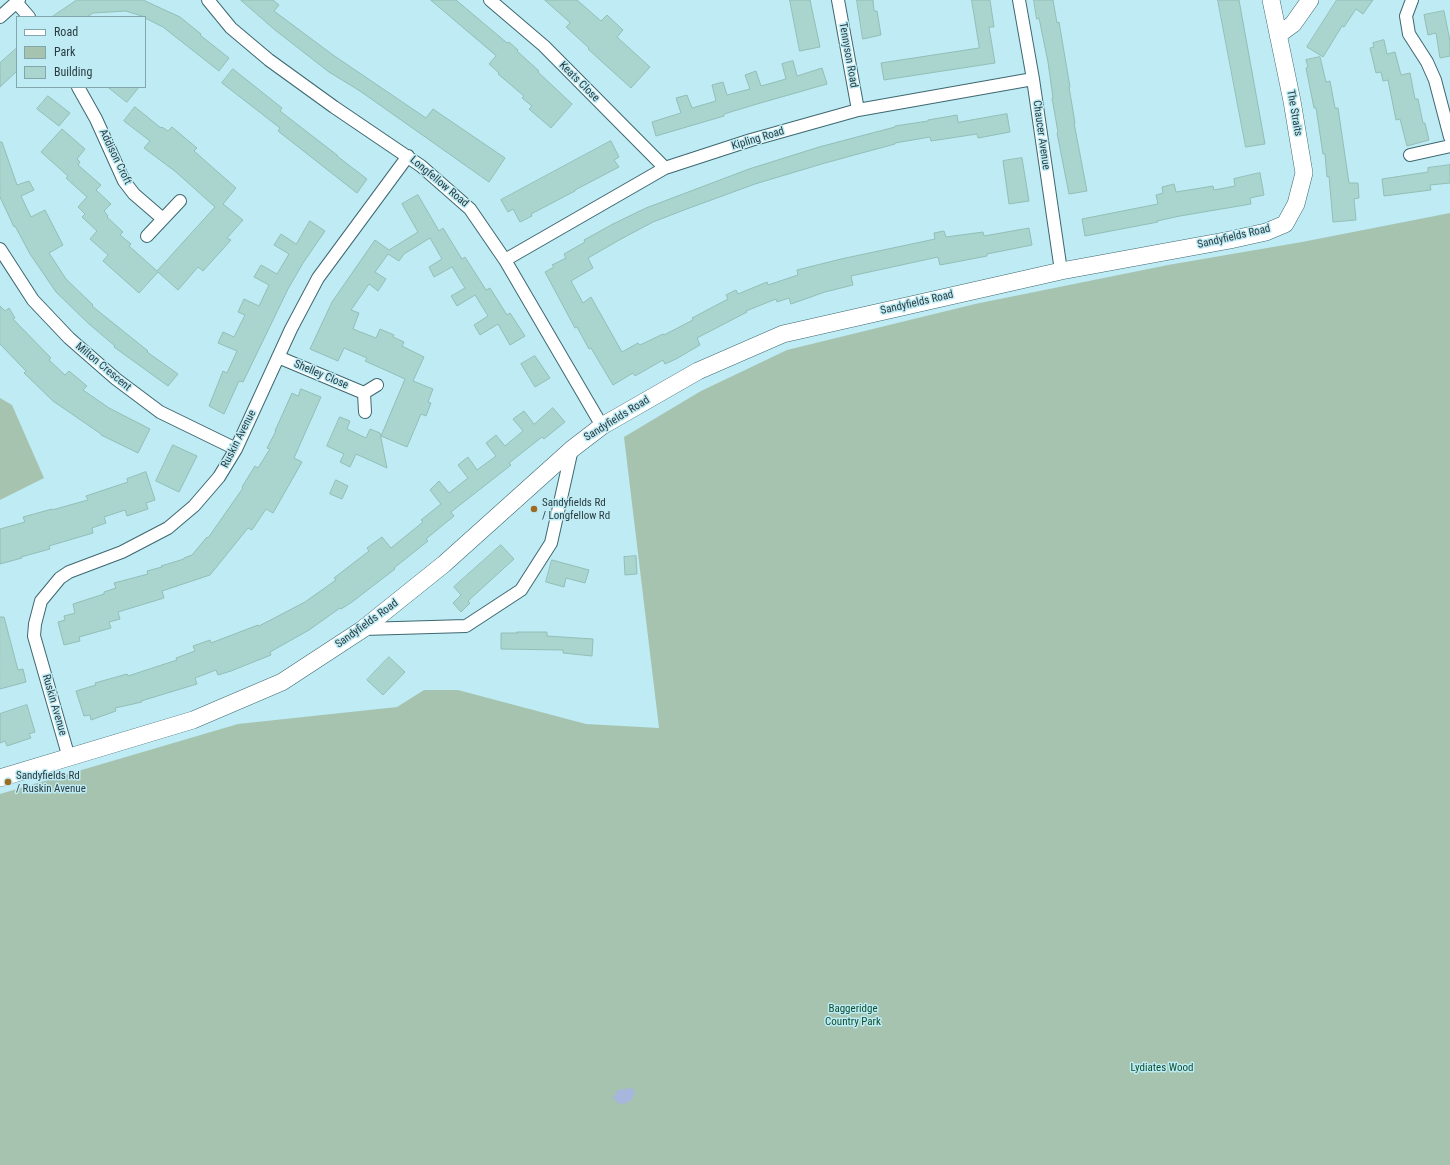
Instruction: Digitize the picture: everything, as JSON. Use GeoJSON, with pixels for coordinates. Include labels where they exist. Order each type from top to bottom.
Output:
{"type":"FeatureCollection","features":[{"type":"Feature","properties":{"kind":"street","name":"Longfellow Road"},"geometry":{"type":"LineString","coordinates":[[208,0],[231,28],[269,60],[334,107],[408,156],[442,183],[470,209],[506,260],[602,426]]}},
{"type":"Feature","properties":{"kind":"street","name":"Keats Close"},"geometry":{"type":"LineString","coordinates":[[490,0],[544,46],[665,168]]}},
{"type":"Feature","properties":{"kind":"street","name":"Tennyson Road"},"geometry":{"type":"LineString","coordinates":[[838,0],[858,110]]}},
{"type":"Feature","properties":{"kind":"street","name":"Chaucer Avenue"},"geometry":{"type":"LineString","coordinates":[[1019,0],[1033,79],[1061,271]]}},
{"type":"Feature","properties":{"kind":"street","name":"The Straits"},"geometry":{"type":"LineString","coordinates":[[1271,0],[1292,102],[1304,173],[1296,204],[1285,224]]}},
{"type":"Feature","properties":{"kind":"street"},"geometry":{"type":"LineString","coordinates":[[1278,35],[1293,24],[1310,0]]}},
{"type":"Feature","properties":{"kind":"street"},"geometry":{"type":"LineString","coordinates":[[1412,0],[1406,16],[1409,34],[1427,62],[1435,80],[1450,137]]}},
{"type":"Feature","properties":{"kind":"street"},"geometry":{"type":"LineString","coordinates":[[0,17],[17,1],[28,16]]}},
{"type":"Feature","properties":{"kind":"street","name":"Kipling Road"},"geometry":{"type":"LineString","coordinates":[[506,260],[665,168],[751,140],[858,110],[1033,79]]}},
{"type":"Feature","properties":{"kind":"street","name":"Addison Croft"},"geometry":{"type":"LineString","coordinates":[[79,88],[96,119],[124,181],[134,194],[163,219]]}},
{"type":"Feature","properties":{"kind":"street"},"geometry":{"type":"LineString","coordinates":[[1410,155],[1450,146]]}},
{"type":"Feature","properties":{"kind":"street","name":"Ruskin Avenue"},"geometry":{"type":"LineString","coordinates":[[69,758],[34,636],[35,624],[41,601],[60,578],[69,572],[122,552],[168,528],[194,506],[219,477],[236,450],[278,357],[318,278],[408,156]]}},
{"type":"Feature","properties":{"kind":"street"},"geometry":{"type":"LineString","coordinates":[[148,236],[180,201]]}},
{"type":"Feature","properties":{"kind":"street","name":"Sandyfields Road"},"geometry":{"type":"LineString","coordinates":[[0,778],[193,720],[282,682],[363,629],[444,564],[572,449],[602,426],[698,371],[783,334],[1061,271],[1230,240],[1266,232],[1285,224]]}},
{"type":"Feature","properties":{"kind":"street","name":"Milton Crescent"},"geometry":{"type":"LineString","coordinates":[[0,249],[33,300],[69,338],[116,379],[160,412],[236,450]]}},
{"type":"Feature","properties":{"kind":"street","name":"Shelley Close"},"geometry":{"type":"LineString","coordinates":[[278,357],[364,393]]}},
{"type":"Feature","properties":{"kind":"street"},"geometry":{"type":"LineString","coordinates":[[365,412],[364,393],[378,385]]}},
{"type":"Feature","properties":{"kind":"street"},"geometry":{"type":"LineString","coordinates":[[363,629],[466,626],[521,590],[551,543],[572,449]]}},
{"type":"Feature","properties":{"kind":"green space"},"geometry":{"type":"Polygon","coordinates":[[[1450,213],[1450,1165],[0,1165],[0,794],[238,724],[397,707],[424,690],[458,690],[586,724],[659,728],[624,437],[701,391],[787,350],[975,304],[1168,265],[1302,242],[1450,213]]]}},
{"type":"Feature","properties":{"kind":"green space"},"geometry":{"type":"Polygon","coordinates":[[[0,398],[12,405],[44,478],[0,500],[0,398]]]}},
{"type":"Feature","properties":{"kind":"water"},"geometry":{"type":"Polygon","coordinates":[[[632,1088],[635,1093],[629,1102],[619,1104],[613,1098],[618,1090],[632,1088]]]}},
{"type":"Feature","properties":{"kind":"building"},"geometry":{"type":"Polygon","coordinates":[[[77,0],[143,0],[180,17],[229,58],[219,71],[163,27],[146,18],[146,16],[126,11],[93,13],[88,16],[53,16],[77,0]]]}},
{"type":"Feature","properties":{"kind":"building"},"geometry":{"type":"Polygon","coordinates":[[[241,0],[273,0],[279,5],[274,11],[333,55],[426,118],[433,109],[505,158],[489,182],[360,91],[329,72],[275,30],[241,0]]]}},
{"type":"Feature","properties":{"kind":"building"},"geometry":{"type":"Polygon","coordinates":[[[431,0],[456,0],[507,43],[509,42],[518,50],[517,51],[539,71],[538,72],[572,104],[551,128],[529,109],[532,106],[522,98],[524,96],[498,74],[499,73],[489,64],[496,56],[431,0]]]}},
{"type":"Feature","properties":{"kind":"building"},"geometry":{"type":"Polygon","coordinates":[[[545,0],[577,0],[601,21],[607,15],[623,30],[617,37],[650,67],[631,88],[566,27],[570,23],[545,0]]]}},
{"type":"Feature","properties":{"kind":"building"},"geometry":{"type":"Polygon","coordinates":[[[790,0],[810,0],[820,47],[800,51],[790,0]]]}},
{"type":"Feature","properties":{"kind":"building"},"geometry":{"type":"Polygon","coordinates":[[[857,0],[873,0],[874,11],[877,11],[881,35],[863,39],[857,0]]]}},
{"type":"Feature","properties":{"kind":"building"},"geometry":{"type":"Polygon","coordinates":[[[972,0],[990,0],[994,27],[989,27],[995,63],[884,80],[881,63],[979,48],[972,0]]]}},
{"type":"Feature","properties":{"kind":"building"},"geometry":{"type":"Polygon","coordinates":[[[1034,0],[1053,0],[1057,23],[1059,22],[1070,87],[1074,123],[1087,191],[1069,194],[1057,133],[1048,62],[1039,18],[1037,19],[1034,0]]]}},
{"type":"Feature","properties":{"kind":"building"},"geometry":{"type":"Polygon","coordinates":[[[1218,0],[1239,0],[1265,144],[1246,147],[1218,0]]]}},
{"type":"Feature","properties":{"kind":"building"},"geometry":{"type":"Polygon","coordinates":[[[1337,0],[1373,0],[1363,14],[1356,9],[1344,27],[1342,26],[1323,57],[1307,47],[1337,0]]]}},
{"type":"Feature","properties":{"kind":"building"},"geometry":{"type":"Polygon","coordinates":[[[1444,11],[1450,41],[1450,56],[1440,58],[1436,33],[1428,35],[1424,15],[1444,11]]]}},
{"type":"Feature","properties":{"kind":"building"},"geometry":{"type":"Polygon","coordinates":[[[1384,40],[1387,54],[1395,52],[1401,75],[1410,73],[1415,99],[1418,99],[1423,123],[1425,123],[1429,140],[1407,146],[1400,119],[1396,120],[1388,80],[1383,81],[1381,72],[1376,73],[1370,48],[1374,47],[1373,43],[1384,40]]]}},
{"type":"Feature","properties":{"kind":"building"},"geometry":{"type":"Polygon","coordinates":[[[16,49],[16,72],[0,87],[0,63],[16,49]]]}},
{"type":"Feature","properties":{"kind":"building"},"geometry":{"type":"Polygon","coordinates":[[[1320,57],[1326,82],[1330,81],[1335,108],[1338,108],[1349,183],[1358,183],[1359,198],[1354,199],[1356,220],[1333,222],[1329,176],[1327,177],[1325,154],[1323,154],[1316,108],[1314,108],[1306,68],[1308,67],[1306,60],[1320,57]]]}},
{"type":"Feature","properties":{"kind":"building"},"geometry":{"type":"Polygon","coordinates":[[[793,61],[797,76],[822,68],[827,84],[724,114],[724,116],[656,136],[652,122],[681,113],[676,98],[687,95],[692,108],[716,101],[712,85],[723,82],[727,95],[750,89],[745,75],[756,71],[761,86],[786,79],[782,64],[793,61]]]}},
{"type":"Feature","properties":{"kind":"building"},"geometry":{"type":"Polygon","coordinates":[[[233,69],[282,108],[280,111],[367,179],[357,193],[278,131],[280,128],[222,83],[233,69]]]}},
{"type":"Feature","properties":{"kind":"building"},"geometry":{"type":"Polygon","coordinates":[[[109,88],[138,88],[127,102],[109,88]]]}},
{"type":"Feature","properties":{"kind":"building"},"geometry":{"type":"Polygon","coordinates":[[[48,96],[70,113],[59,126],[37,109],[48,96]]]}},
{"type":"Feature","properties":{"kind":"building"},"geometry":{"type":"Polygon","coordinates":[[[135,107],[161,128],[162,127],[168,131],[172,127],[197,148],[194,151],[236,188],[223,204],[243,220],[227,238],[231,240],[203,271],[198,267],[178,290],[158,272],[139,293],[103,261],[108,255],[90,239],[97,231],[82,217],[85,214],[78,207],[87,197],[66,178],[68,176],[41,152],[62,129],[85,149],[77,159],[80,162],[78,165],[101,185],[96,190],[111,204],[104,211],[108,216],[107,217],[123,232],[120,235],[131,244],[129,246],[157,271],[215,207],[176,172],[144,148],[150,141],[124,121],[135,107]]]}},
{"type":"Feature","properties":{"kind":"building"},"geometry":{"type":"Polygon","coordinates":[[[1007,114],[1010,132],[978,138],[977,134],[931,141],[930,137],[895,143],[755,184],[684,210],[653,222],[588,258],[593,268],[571,281],[583,303],[591,297],[622,352],[638,343],[640,345],[663,334],[664,335],[693,320],[692,318],[728,299],[726,295],[736,290],[738,294],[767,282],[768,285],[798,275],[797,270],[935,239],[934,233],[944,231],[946,237],[983,232],[984,236],[1029,228],[1032,245],[940,265],[938,257],[851,276],[853,285],[825,292],[791,304],[789,298],[777,302],[776,299],[746,311],[747,312],[697,338],[700,345],[676,359],[665,364],[663,360],[635,376],[633,373],[613,385],[591,348],[589,349],[577,327],[575,328],[545,272],[554,267],[552,265],[566,258],[564,254],[585,242],[584,240],[613,224],[646,208],[749,169],[819,147],[895,126],[957,115],[958,122],[1007,114]]]}},
{"type":"Feature","properties":{"kind":"building"},"geometry":{"type":"Polygon","coordinates":[[[611,141],[619,157],[614,160],[619,167],[531,214],[532,216],[520,222],[513,209],[508,212],[501,200],[611,141]]]}},
{"type":"Feature","properties":{"kind":"building"},"geometry":{"type":"Polygon","coordinates":[[[0,142],[2,142],[17,185],[29,181],[34,190],[21,196],[31,217],[45,210],[63,245],[49,253],[66,279],[93,305],[92,306],[148,351],[147,352],[178,374],[168,386],[114,347],[115,346],[89,324],[56,292],[30,254],[15,226],[14,227],[0,197],[0,142]]]}},
{"type":"Feature","properties":{"kind":"building"},"geometry":{"type":"Polygon","coordinates":[[[1022,158],[1029,201],[1009,204],[1003,161],[1022,158]]]}},
{"type":"Feature","properties":{"kind":"building"},"geometry":{"type":"Polygon","coordinates":[[[1450,165],[1450,183],[1430,185],[1431,190],[1384,196],[1382,179],[1428,172],[1428,168],[1450,165]]]}},
{"type":"Feature","properties":{"kind":"building"},"geometry":{"type":"Polygon","coordinates":[[[1260,173],[1264,195],[1250,198],[1251,204],[1180,216],[1157,221],[1158,222],[1085,236],[1082,219],[1158,204],[1156,195],[1163,193],[1162,187],[1174,184],[1176,192],[1213,186],[1214,190],[1235,186],[1234,179],[1260,173]]]}},
{"type":"Feature","properties":{"kind":"building"},"geometry":{"type":"Polygon","coordinates":[[[418,195],[439,231],[443,228],[462,259],[465,257],[486,290],[490,288],[507,315],[510,313],[525,336],[510,345],[498,324],[480,335],[474,325],[488,316],[475,295],[457,306],[451,296],[465,288],[452,267],[434,277],[429,267],[442,259],[430,238],[404,254],[399,261],[388,254],[375,272],[386,279],[378,291],[369,284],[351,310],[359,313],[353,329],[376,338],[380,329],[394,335],[393,337],[404,342],[402,346],[424,357],[413,381],[433,389],[428,402],[431,403],[426,416],[421,414],[407,447],[381,436],[405,379],[365,361],[367,358],[344,348],[338,361],[310,349],[332,302],[375,240],[389,250],[418,232],[402,204],[418,195]]]}},
{"type":"Feature","properties":{"kind":"building"},"geometry":{"type":"Polygon","coordinates":[[[310,221],[325,231],[303,263],[288,289],[243,382],[239,381],[224,414],[209,406],[223,371],[227,373],[237,351],[218,343],[223,332],[234,337],[245,315],[238,312],[244,299],[259,306],[269,285],[254,277],[261,265],[277,274],[289,254],[274,245],[281,234],[296,244],[310,221]]]}},
{"type":"Feature","properties":{"kind":"building"},"geometry":{"type":"Polygon","coordinates":[[[0,306],[5,311],[9,308],[15,318],[13,319],[51,358],[49,360],[65,375],[69,371],[87,386],[83,390],[109,408],[150,429],[138,453],[101,435],[53,401],[24,373],[26,371],[0,344],[0,306]]]}},
{"type":"Feature","properties":{"kind":"building"},"geometry":{"type":"Polygon","coordinates":[[[535,356],[550,378],[535,387],[521,364],[535,356]]]}},
{"type":"Feature","properties":{"kind":"building"},"geometry":{"type":"Polygon","coordinates":[[[301,389],[321,397],[294,458],[302,462],[273,513],[266,509],[252,530],[248,528],[210,575],[162,591],[164,598],[118,612],[120,619],[109,622],[111,628],[79,637],[80,641],[64,645],[58,622],[65,620],[64,616],[75,613],[73,604],[104,594],[104,592],[116,588],[114,583],[148,574],[147,571],[184,559],[192,555],[207,537],[208,538],[243,488],[242,487],[255,466],[258,468],[270,449],[267,448],[292,393],[298,396],[301,389]]]}},
{"type":"Feature","properties":{"kind":"building"},"geometry":{"type":"Polygon","coordinates":[[[553,408],[565,422],[544,439],[542,437],[509,463],[511,465],[451,512],[454,516],[426,539],[428,541],[352,602],[341,609],[340,608],[309,630],[270,652],[271,655],[218,675],[216,670],[195,678],[197,684],[141,701],[142,702],[115,708],[116,711],[91,720],[90,715],[84,716],[76,691],[96,685],[95,683],[127,674],[128,676],[177,660],[176,658],[195,651],[193,646],[210,640],[211,643],[258,625],[259,626],[305,602],[336,580],[334,578],[369,551],[367,548],[382,537],[391,548],[423,522],[421,520],[441,504],[430,490],[439,481],[449,493],[468,478],[458,465],[468,457],[477,470],[496,456],[486,443],[496,435],[505,446],[523,431],[513,419],[524,411],[534,424],[553,408]]]}},
{"type":"Feature","properties":{"kind":"building"},"geometry":{"type":"Polygon","coordinates":[[[340,417],[350,421],[347,429],[366,438],[370,429],[380,433],[387,468],[356,454],[350,467],[340,462],[344,454],[327,446],[340,417]]]}},
{"type":"Feature","properties":{"kind":"building"},"geometry":{"type":"Polygon","coordinates":[[[173,445],[197,456],[179,492],[156,481],[173,445]]]}},
{"type":"Feature","properties":{"kind":"building"},"geometry":{"type":"Polygon","coordinates":[[[146,472],[155,500],[146,503],[148,509],[127,516],[125,510],[104,517],[106,523],[92,528],[93,533],[49,546],[50,549],[0,564],[0,529],[25,522],[23,517],[88,500],[86,496],[128,482],[127,479],[146,472]]]}},
{"type":"Feature","properties":{"kind":"building"},"geometry":{"type":"Polygon","coordinates":[[[336,480],[348,486],[342,499],[330,494],[336,480]]]}},
{"type":"Feature","properties":{"kind":"building"},"geometry":{"type":"Polygon","coordinates":[[[501,545],[514,559],[468,601],[470,603],[461,612],[453,603],[461,595],[454,587],[501,545]]]}},
{"type":"Feature","properties":{"kind":"building"},"geometry":{"type":"Polygon","coordinates":[[[636,556],[637,574],[625,575],[624,557],[636,556]]]}},
{"type":"Feature","properties":{"kind":"building"},"geometry":{"type":"Polygon","coordinates":[[[552,560],[589,570],[585,583],[566,578],[564,587],[546,582],[552,560]]]}},
{"type":"Feature","properties":{"kind":"building"},"geometry":{"type":"Polygon","coordinates":[[[0,617],[4,617],[18,670],[23,669],[26,682],[0,689],[0,617]]]}},
{"type":"Feature","properties":{"kind":"building"},"geometry":{"type":"Polygon","coordinates":[[[547,632],[547,636],[593,639],[592,656],[563,653],[563,650],[501,649],[501,633],[547,632]]]}},
{"type":"Feature","properties":{"kind":"building"},"geometry":{"type":"Polygon","coordinates":[[[389,657],[405,672],[383,695],[367,680],[389,657]]]}},
{"type":"Feature","properties":{"kind":"building"},"geometry":{"type":"Polygon","coordinates":[[[27,705],[35,732],[29,734],[31,738],[7,746],[5,741],[0,743],[0,714],[27,705]]]}},
{"type":"Feature","properties":{"kind":"place","name":"Sandyfields Rd / Longfellow Rd"},"geometry":{"type":"Point","coordinates":[534,509]}},
{"type":"Feature","properties":{"kind":"place","name":"Sandyfields Rd / Ruskin Avenue"},"geometry":{"type":"Point","coordinates":[8,782]}},
{"type":"Feature","properties":{"kind":"park label","name":"Baggeridge Country Park"},"geometry":{"type":"Point","coordinates":[853,1015]}},
{"type":"Feature","properties":{"kind":"park label","name":"Lydiates Wood"},"geometry":{"type":"Point","coordinates":[1162,1068]}}]}
